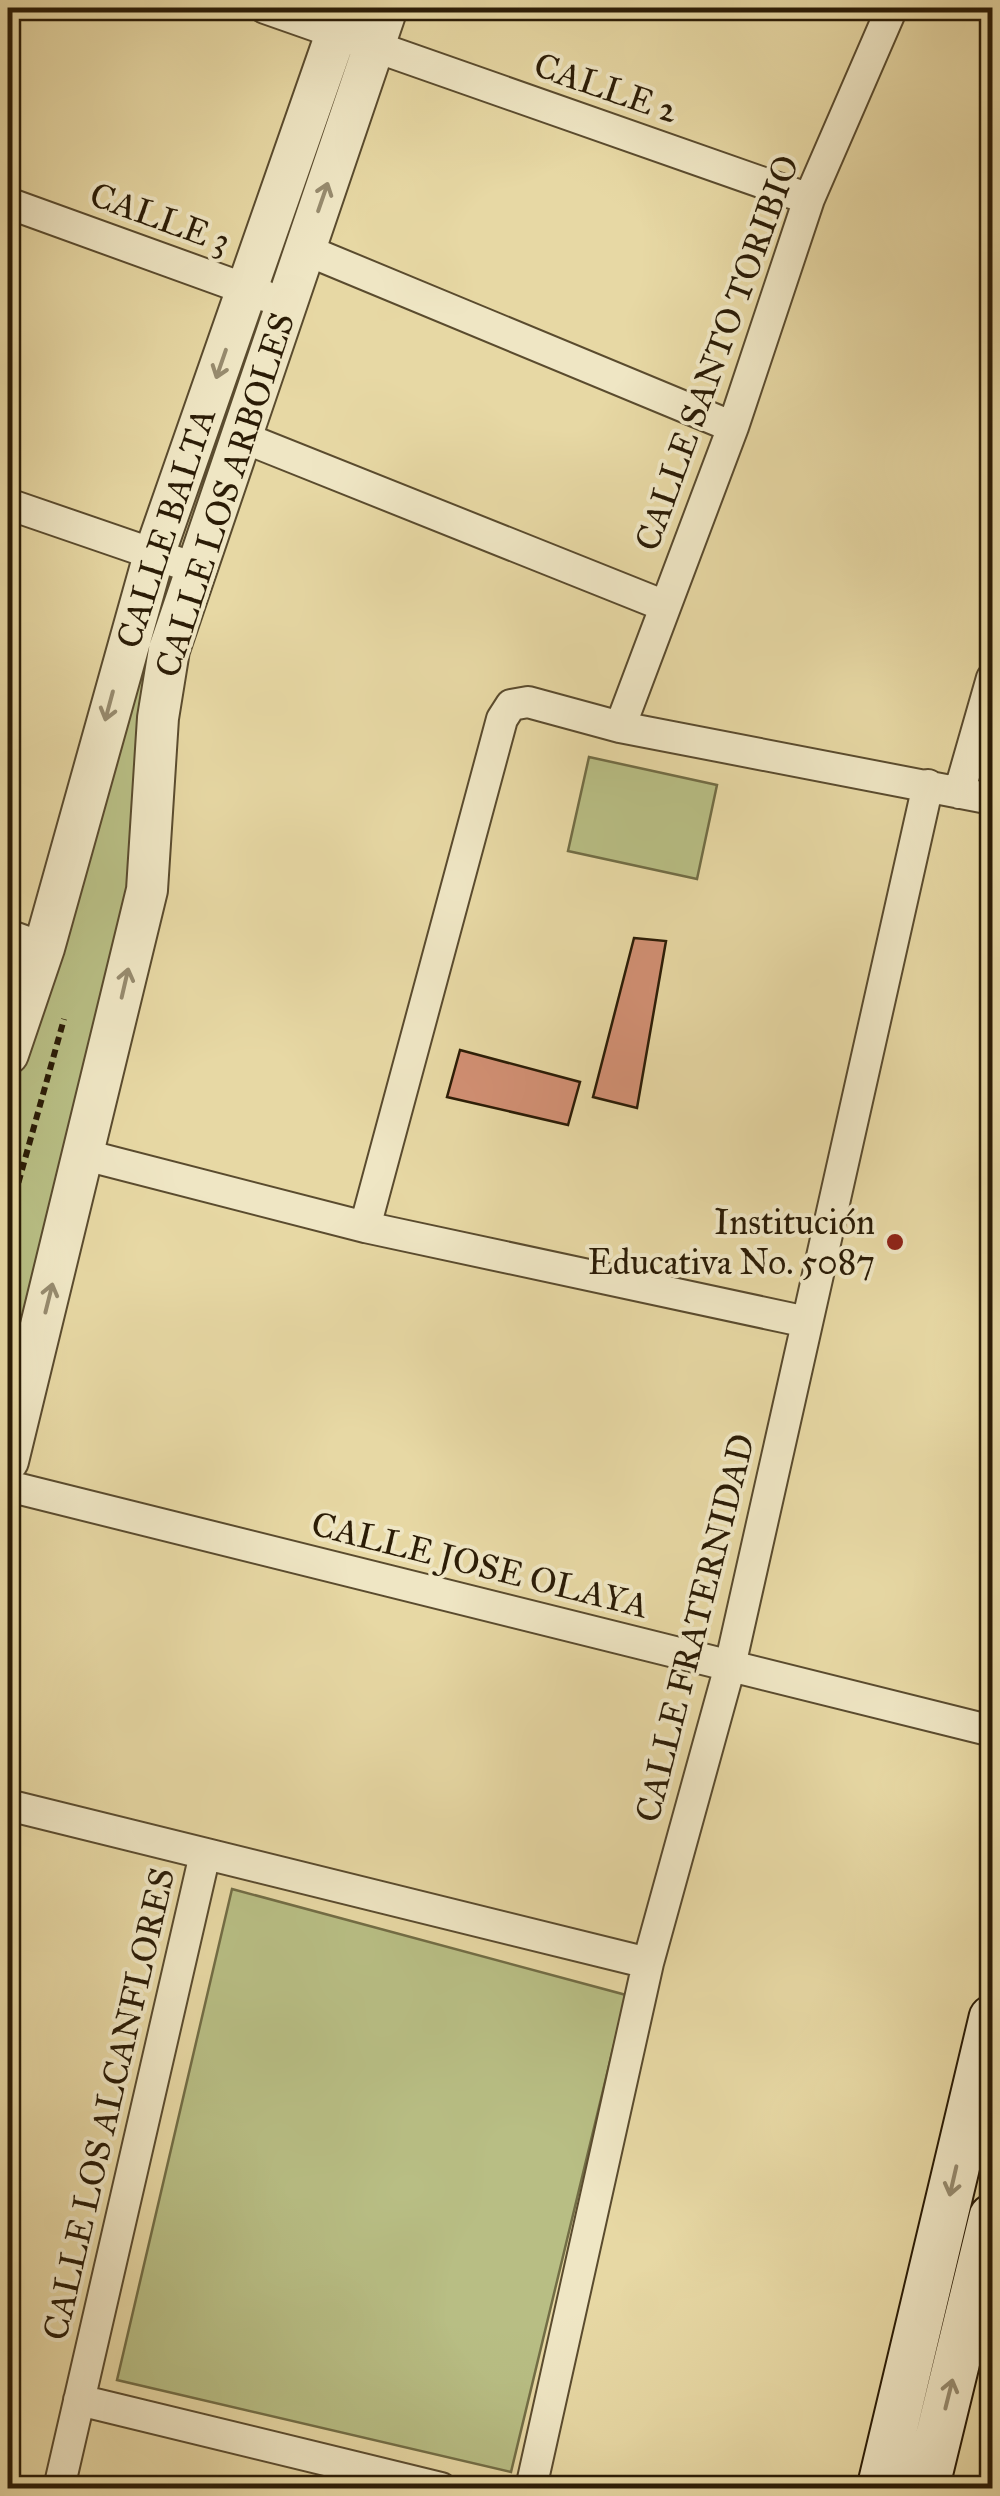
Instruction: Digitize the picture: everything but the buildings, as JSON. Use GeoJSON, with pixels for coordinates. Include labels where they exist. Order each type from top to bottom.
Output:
{"type":"FeatureCollection","features":[{"type":"Feature","properties":{"kind":"main road"},"geometry":{"type":"LineString","coordinates":[[880,2488],[984,2092],[992,2018]]}},
{"type":"Feature","properties":{"kind":"main road"},"geometry":{"type":"LineString","coordinates":[[926,2488],[992,2216]]}},
{"type":"Feature","properties":{"kind":"street","name":"CALLE 2"},"geometry":{"type":"LineString","coordinates":[[265,8],[340,20],[374,47],[809,199]]}},
{"type":"Feature","properties":{"kind":"street","name":"CALLE LOS ARBOLES"},"geometry":{"type":"LineString","coordinates":[[8,1461],[147,890],[158,718],[169,650],[388,8]]}},
{"type":"Feature","properties":{"kind":"street","name":"CALLE SANTO TORIBIO"},"geometry":{"type":"LineString","coordinates":[[620,727],[732,427],[809,199],[889,8]]}},
{"type":"Feature","properties":{"kind":"street","name":"CALLE BALTA"},"geometry":{"type":"LineString","coordinates":[[8,1054],[29,952],[154,555],[340,20]]}},
{"type":"Feature","properties":{"kind":"street","name":"CALLE 3"},"geometry":{"type":"LineString","coordinates":[[8,203],[287,304]]}},
{"type":"Feature","properties":{"kind":"street"},"geometry":{"type":"LineString","coordinates":[[306,250],[732,427]]}},
{"type":"Feature","properties":{"kind":"street"},"geometry":{"type":"LineString","coordinates":[[242,437],[666,606]]}},
{"type":"Feature","properties":{"kind":"street"},"geometry":{"type":"LineString","coordinates":[[8,504],[197,569]]}},
{"type":"Feature","properties":{"kind":"street"},"geometry":{"type":"LineString","coordinates":[[959,793],[992,678]]}},
{"type":"Feature","properties":{"kind":"street"},"geometry":{"type":"LineString","coordinates":[[365,1227],[502,719],[512,705],[528,702],[620,727],[992,800]]}},
{"type":"Feature","properties":{"kind":"street","name":"CALLE FRATERNIDAD"},"geometry":{"type":"LineString","coordinates":[[531,2488],[648,1964],[730,1666],[928,785]]}},
{"type":"Feature","properties":{"kind":"street"},"geometry":{"type":"LineString","coordinates":[[85,1155],[365,1227],[807,1322]]}},
{"type":"Feature","properties":{"kind":"street","name":"CALLE JOSE OLAYA"},"geometry":{"type":"LineString","coordinates":[[8,1486],[992,1731]]}},
{"type":"Feature","properties":{"kind":"street"},"geometry":{"type":"LineString","coordinates":[[8,1805],[648,1964]]}},
{"type":"Feature","properties":{"kind":"street","name":"CALLE LOS ALCANFLORES"},"geometry":{"type":"LineString","coordinates":[[58,2488],[205,1854]]}},
{"type":"Feature","properties":{"kind":"street"},"geometry":{"type":"LineString","coordinates":[[79,2400],[441,2488]]}},
{"type":"Feature","properties":{"kind":"path"},"geometry":{"type":"LineString","coordinates":[[8,1220],[73,985],[29,952]]}},
{"type":"Feature","properties":{"kind":"green space"},"geometry":{"type":"Polygon","coordinates":[[[137,665],[146,666],[134,881],[8,1425],[8,1102],[74,900],[137,665]]]}},
{"type":"Feature","properties":{"kind":"green space"},"geometry":{"type":"Polygon","coordinates":[[[589,757],[717,785],[697,879],[568,851],[589,757]]]}},
{"type":"Feature","properties":{"kind":"green space"},"geometry":{"type":"Polygon","coordinates":[[[232,1889],[626,1995],[511,2472],[117,2380],[232,1889]]]}},
{"type":"Feature","properties":{"kind":"place","name":"Institución Educativa No. 5087"},"geometry":{"type":"Point","coordinates":[895,1242]}}]}
